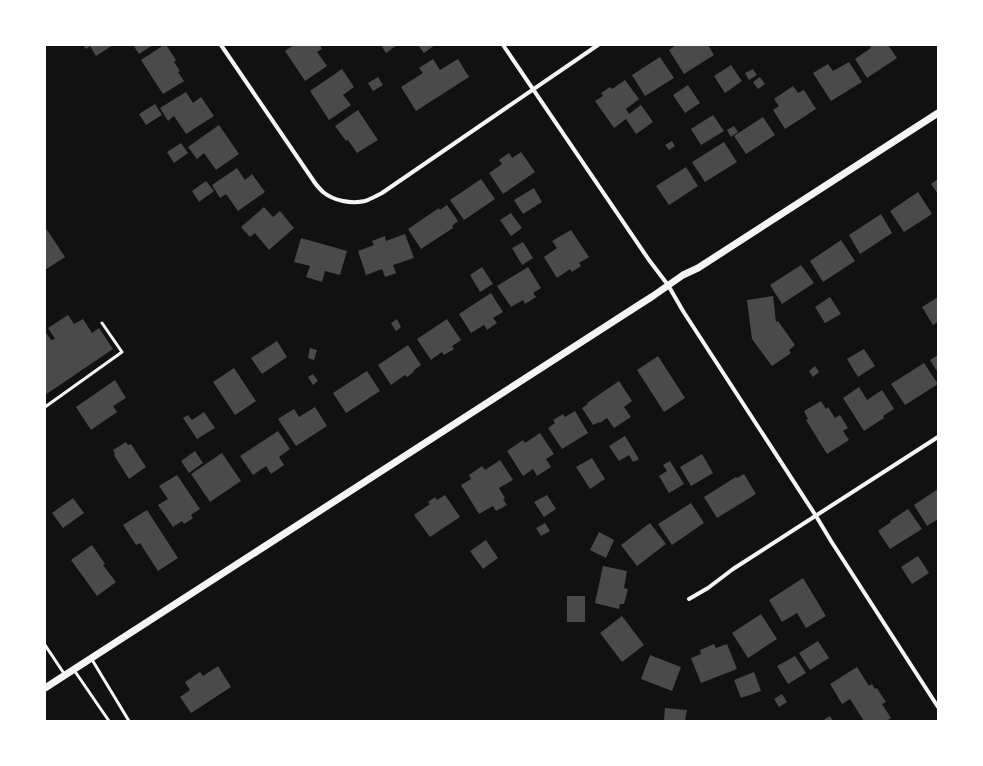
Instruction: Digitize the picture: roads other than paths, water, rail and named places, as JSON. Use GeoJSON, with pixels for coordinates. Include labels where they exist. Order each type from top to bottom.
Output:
{"type":"FeatureCollection","features":[{"type":"Feature","properties":{"kind":"street"},"geometry":{"type":"LineString","coordinates":[[221,45],[315,183],[323,192],[333,198],[354,202],[364,201],[382,193],[598,45]]}},
{"type":"Feature","properties":{"kind":"street"},"geometry":{"type":"LineString","coordinates":[[503,45],[668,286],[682,311],[816,516],[938,707]]}},
{"type":"Feature","properties":{"kind":"street"},"geometry":{"type":"LineString","coordinates":[[45,688],[653,296],[683,275],[698,268],[938,113]]}},
{"type":"Feature","properties":{"kind":"street"},"geometry":{"type":"LineString","coordinates":[[689,598],[708,588],[733,570],[938,437]]}},
{"type":"Feature","properties":{"kind":"lane"},"geometry":{"type":"LineString","coordinates":[[45,407],[122,352],[102,323]]}},
{"type":"Feature","properties":{"kind":"lane"},"geometry":{"type":"LineString","coordinates":[[45,645],[65,675]]}},
{"type":"Feature","properties":{"kind":"lane"},"geometry":{"type":"LineString","coordinates":[[91,658],[129,721]]}},
{"type":"Feature","properties":{"kind":"lane"},"geometry":{"type":"LineString","coordinates":[[74,670],[109,721]]}}]}
